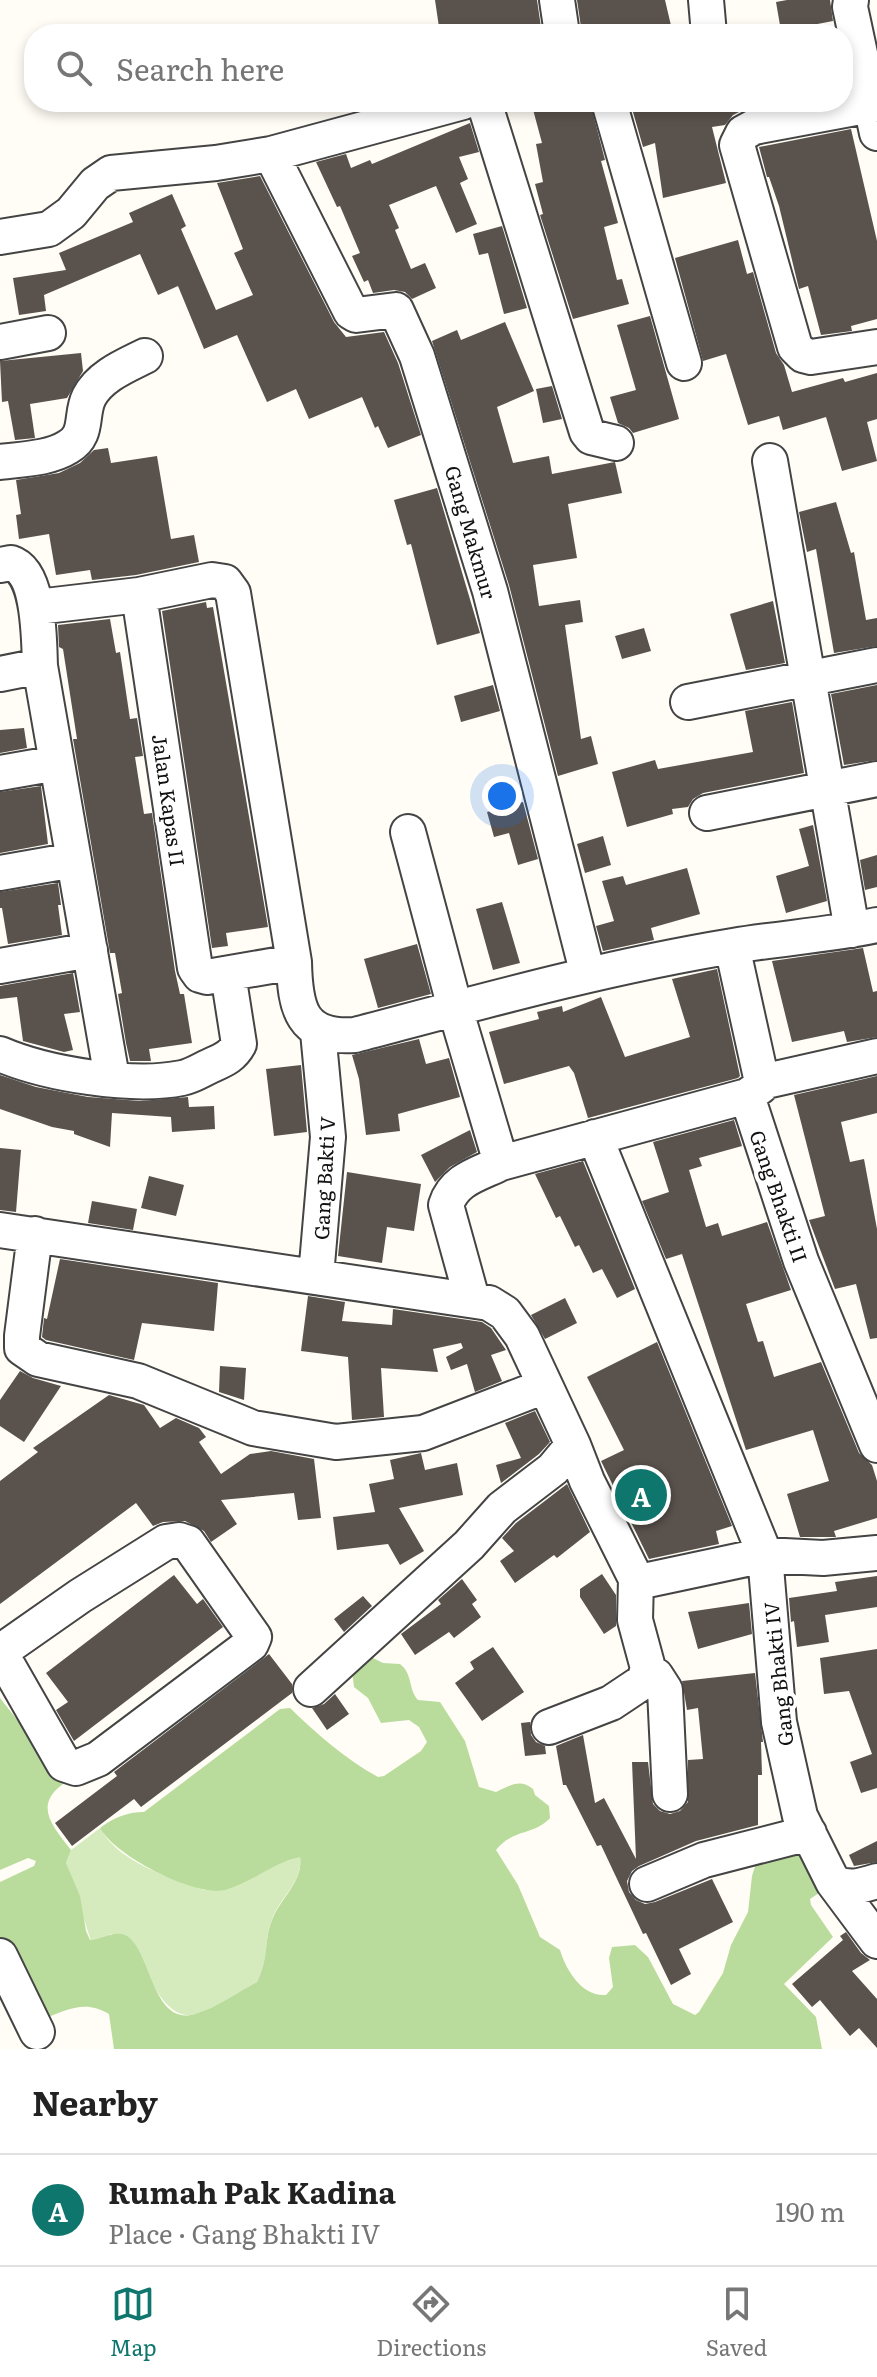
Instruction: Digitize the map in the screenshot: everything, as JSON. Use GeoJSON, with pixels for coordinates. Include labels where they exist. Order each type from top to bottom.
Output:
{"type":"FeatureCollection","features":[{"type":"Feature","properties":{"kind":"street"},"geometry":{"type":"LineString","coordinates":[[557,0],[561,24]]}},
{"type":"Feature","properties":{"kind":"street"},"geometry":{"type":"LineString","coordinates":[[706,0],[708,24]]}},
{"type":"Feature","properties":{"kind":"street"},"geometry":{"type":"LineString","coordinates":[[851,0],[850,7],[875,114],[754,127],[743,133],[737,145],[795,347],[803,355],[811,357],[877,347]]}},
{"type":"Feature","properties":{"kind":"street"},"geometry":{"type":"LineString","coordinates":[[0,237],[49,229],[71,213],[95,184],[111,173],[216,163],[271,154],[426,112]]}},
{"type":"Feature","properties":{"kind":"street"},"geometry":{"type":"LineString","coordinates":[[487,112],[587,432],[591,437],[616,443]]}},
{"type":"Feature","properties":{"kind":"street"},"geometry":{"type":"LineString","coordinates":[[612,112],[684,363]]}},
{"type":"Feature","properties":{"kind":"street","name":"Gang Makmur"},"geometry":{"type":"LineString","coordinates":[[271,154],[351,312],[356,315],[396,310],[417,356],[490,591],[588,975]]}},
{"type":"Feature","properties":{"kind":"street"},"geometry":{"type":"LineString","coordinates":[[0,342],[48,333]]}},
{"type":"Feature","properties":{"kind":"street"},"geometry":{"type":"LineString","coordinates":[[0,462],[55,453],[71,446],[81,435],[88,399],[98,386],[108,375],[145,356]]}},
{"type":"Feature","properties":{"kind":"street"},"geometry":{"type":"LineString","coordinates":[[37,607],[139,595],[212,580],[225,582],[233,593],[299,1007],[318,1032],[335,1037],[355,1035],[588,975],[732,946],[869,932],[827,789],[770,461]]}},
{"type":"Feature","properties":{"kind":"street"},"geometry":{"type":"LineString","coordinates":[[0,565],[11,563],[23,570],[37,607],[40,666],[112,1078]]}},
{"type":"Feature","properties":{"kind":"street","name":"Jalan Kapas II"},"geometry":{"type":"LineString","coordinates":[[139,595],[195,968],[200,975],[207,977],[228,974]]}},
{"type":"Feature","properties":{"kind":"street"},"geometry":{"type":"LineString","coordinates":[[688,702],[877,665]]}},
{"type":"Feature","properties":{"kind":"street"},"geometry":{"type":"LineString","coordinates":[[0,674],[40,666]]}},
{"type":"Feature","properties":{"kind":"street"},"geometry":{"type":"LineString","coordinates":[[0,773],[57,763]]}},
{"type":"Feature","properties":{"kind":"street"},"geometry":{"type":"LineString","coordinates":[[707,813],[877,779]]}},
{"type":"Feature","properties":{"kind":"street"},"geometry":{"type":"LineString","coordinates":[[408,832],[501,1163]]}},
{"type":"Feature","properties":{"kind":"street"},"geometry":{"type":"LineString","coordinates":[[0,873],[74,860]]}},
{"type":"Feature","properties":{"kind":"street","name":"Gang Bhakti II"},"geometry":{"type":"LineString","coordinates":[[732,946],[754,1089],[801,1261],[877,1445]]}},
{"type":"Feature","properties":{"kind":"street"},"geometry":{"type":"LineString","coordinates":[[0,966],[90,950]]}},
{"type":"Feature","properties":{"kind":"street"},"geometry":{"type":"LineString","coordinates":[[0,1054],[54,1071],[163,1081],[186,1078],[234,1053],[239,1044],[228,974],[294,962]]}},
{"type":"Feature","properties":{"kind":"street","name":"Gang Bakti V"},"geometry":{"type":"LineString","coordinates":[[316,1276],[328,1137],[318,1032]]}},
{"type":"Feature","properties":{"kind":"street"},"geometry":{"type":"LineString","coordinates":[[472,1299],[446,1205],[449,1194],[458,1183],[501,1163],[877,1056]]}},
{"type":"Feature","properties":{"kind":"street","name":"Gang Bhakti IV"},"geometry":{"type":"LineString","coordinates":[[595,1137],[765,1555],[779,1722],[800,1816],[833,1882],[877,1941]]}},
{"type":"Feature","properties":{"kind":"street"},"geometry":{"type":"LineString","coordinates":[[0,1230],[472,1299],[489,1303],[505,1313],[522,1336],[587,1481],[636,1579],[635,1620],[648,1668],[644,1681],[611,1703],[549,1727]]}},
{"type":"Feature","properties":{"kind":"street"},"geometry":{"type":"LineString","coordinates":[[35,1234],[22,1336],[22,1348],[28,1355],[138,1381],[253,1428],[336,1442],[423,1433],[545,1386]]}},
{"type":"Feature","properties":{"kind":"street"},"geometry":{"type":"LineString","coordinates":[[311,1689],[469,1545],[502,1508],[553,1469],[573,1445]]}},
{"type":"Feature","properties":{"kind":"street"},"geometry":{"type":"LineString","coordinates":[[179,1540],[188,1543],[254,1637],[251,1644],[98,1759],[76,1768],[64,1764],[0,1652],[105,1580],[166,1542],[179,1540]]}},
{"type":"Feature","properties":{"kind":"street"},"geometry":{"type":"LineString","coordinates":[[636,1579],[648,1580],[765,1555],[823,1558],[877,1553]]}},
{"type":"Feature","properties":{"kind":"street"},"geometry":{"type":"LineString","coordinates":[[647,1675],[656,1676],[665,1690],[670,1794]]}},
{"type":"Feature","properties":{"kind":"street"},"geometry":{"type":"LineString","coordinates":[[647,1884],[704,1860],[809,1833]]}},
{"type":"Feature","properties":{"kind":"street"},"geometry":{"type":"LineString","coordinates":[[833,1882],[843,1887],[855,1887],[877,1881]]}},
{"type":"Feature","properties":{"kind":"street"},"geometry":{"type":"LineString","coordinates":[[0,1956],[37,2032]]}},
{"type":"Feature","properties":{"kind":"green space"},"geometry":{"type":"Polygon","coordinates":[[[367,1655],[383,1663],[400,1664],[407,1672],[418,1700],[440,1702],[465,1741],[479,1787],[496,1792],[514,1784],[524,1784],[549,1806],[550,1818],[544,1823],[509,1839],[496,1850],[518,1885],[540,1937],[560,1950],[576,1981],[590,1992],[606,1995],[613,1987],[609,1958],[612,1947],[635,1945],[648,1957],[673,2004],[695,2015],[699,2012],[723,1973],[731,1945],[748,1912],[757,1860],[791,1841],[825,1880],[819,1893],[810,1899],[833,1937],[784,1984],[816,2017],[822,2049],[114,2049],[109,2014],[100,2010],[75,2008],[41,2020],[0,1941],[0,1882],[34,1866],[36,1861],[28,1858],[0,1870],[0,1698],[66,1782],[50,1799],[49,1815],[71,1850],[66,1863],[80,1896],[90,1940],[117,1934],[131,1939],[168,2008],[180,2015],[195,2014],[257,1982],[272,1920],[295,1882],[300,1857],[281,1863],[235,1887],[212,1890],[176,1881],[138,1862],[108,1839],[100,1828],[120,1816],[144,1812],[280,1709],[290,1708],[343,1754],[378,1777],[384,1776],[421,1751],[427,1742],[419,1727],[409,1720],[381,1723],[368,1698],[354,1687],[352,1670],[367,1655]]]}},
{"type":"Feature","properties":{"kind":"green space"},"geometry":{"type":"Polygon","coordinates":[[[100,1828],[119,1851],[132,1860],[204,1890],[300,1856],[295,1881],[272,1919],[257,1982],[204,2011],[184,2015],[164,2001],[148,1976],[132,1940],[111,1934],[91,1941],[66,1863],[71,1850],[100,1828]]]}},
{"type":"Feature","properties":{"kind":"building"},"geometry":{"type":"Polygon","coordinates":[[[435,0],[537,0],[541,24],[439,24],[435,0]]]}},
{"type":"Feature","properties":{"kind":"building"},"geometry":{"type":"Polygon","coordinates":[[[577,0],[665,0],[671,24],[581,24],[577,0]]]}},
{"type":"Feature","properties":{"kind":"building"},"geometry":{"type":"Polygon","coordinates":[[[830,0],[833,21],[780,24],[776,2],[830,0]]]}},
{"type":"Feature","properties":{"kind":"building"},"geometry":{"type":"Polygon","coordinates":[[[534,112],[593,112],[605,160],[601,161],[618,223],[604,227],[617,280],[622,279],[629,304],[573,319],[540,215],[543,214],[535,184],[543,182],[536,144],[542,143],[534,112]]]}},
{"type":"Feature","properties":{"kind":"building"},"geometry":{"type":"Polygon","coordinates":[[[633,112],[739,112],[725,125],[712,127],[726,183],[663,198],[655,143],[643,147],[633,112]]]}},
{"type":"Feature","properties":{"kind":"building"},"geometry":{"type":"Polygon","coordinates":[[[470,123],[479,152],[459,157],[468,179],[460,183],[477,224],[456,233],[436,186],[389,205],[399,228],[395,230],[411,269],[425,263],[436,288],[412,299],[405,292],[394,290],[373,293],[352,256],[360,253],[340,206],[337,207],[316,162],[346,154],[351,168],[370,160],[372,164],[470,123]]]}},
{"type":"Feature","properties":{"kind":"building"},"geometry":{"type":"Polygon","coordinates":[[[851,129],[877,241],[877,319],[851,326],[852,331],[821,335],[808,286],[799,289],[779,206],[759,147],[851,129]]]}},
{"type":"Feature","properties":{"kind":"building"},"geometry":{"type":"Polygon","coordinates":[[[260,176],[334,322],[346,337],[384,332],[398,363],[421,435],[388,448],[378,426],[375,428],[362,397],[309,419],[296,389],[267,402],[237,335],[204,349],[178,286],[158,295],[140,254],[44,295],[46,311],[19,315],[13,278],[66,270],[59,253],[133,222],[129,213],[172,194],[186,226],[181,229],[216,310],[253,295],[234,253],[243,249],[217,183],[260,176]]]}},
{"type":"Feature","properties":{"kind":"building"},"geometry":{"type":"Polygon","coordinates":[[[502,226],[527,308],[504,314],[488,253],[479,255],[473,234],[502,226]]]}},
{"type":"Feature","properties":{"kind":"building"},"geometry":{"type":"Polygon","coordinates":[[[738,240],[747,274],[753,272],[776,353],[784,365],[792,392],[843,378],[845,382],[877,373],[877,419],[867,422],[877,461],[842,471],[826,417],[783,430],[779,416],[748,425],[726,354],[703,361],[675,258],[738,240]]]}},
{"type":"Feature","properties":{"kind":"building"},"geometry":{"type":"Polygon","coordinates":[[[650,316],[679,419],[633,433],[618,423],[610,397],[636,390],[617,325],[650,316]]]}},
{"type":"Feature","properties":{"kind":"building"},"geometry":{"type":"Polygon","coordinates":[[[505,322],[534,391],[497,407],[513,463],[549,456],[552,474],[615,462],[622,493],[568,504],[577,558],[533,565],[539,606],[580,600],[583,622],[565,625],[581,739],[591,736],[598,764],[558,776],[509,585],[432,341],[457,330],[461,340],[505,322]]]}},
{"type":"Feature","properties":{"kind":"building"},"geometry":{"type":"Polygon","coordinates":[[[81,353],[83,371],[67,398],[30,404],[35,438],[15,440],[8,401],[2,402],[0,361],[81,353]]]}},
{"type":"Feature","properties":{"kind":"building"},"geometry":{"type":"Polygon","coordinates":[[[552,386],[562,419],[543,423],[536,389],[552,386]]]}},
{"type":"Feature","properties":{"kind":"building"},"geometry":{"type":"Polygon","coordinates":[[[108,448],[111,463],[157,456],[171,539],[194,535],[199,562],[92,580],[90,570],[56,575],[49,534],[19,539],[16,515],[21,514],[16,480],[59,473],[80,463],[94,450],[108,448]]]}},
{"type":"Feature","properties":{"kind":"building"},"geometry":{"type":"Polygon","coordinates":[[[437,488],[480,633],[437,645],[411,544],[407,545],[394,500],[437,488]]]}},
{"type":"Feature","properties":{"kind":"building"},"geometry":{"type":"Polygon","coordinates":[[[836,502],[851,553],[854,552],[866,620],[877,618],[877,646],[834,653],[816,549],[807,552],[799,512],[836,502]]]}},
{"type":"Feature","properties":{"kind":"building"},"geometry":{"type":"Polygon","coordinates":[[[773,601],[785,663],[746,670],[730,614],[773,601]]]}},
{"type":"Feature","properties":{"kind":"building"},"geometry":{"type":"Polygon","coordinates":[[[206,602],[207,608],[213,607],[268,927],[226,933],[228,946],[212,948],[162,611],[206,602]]]}},
{"type":"Feature","properties":{"kind":"building"},"geometry":{"type":"Polygon","coordinates":[[[110,619],[116,653],[120,652],[130,719],[137,718],[143,756],[135,757],[144,814],[152,813],[175,971],[180,994],[184,994],[192,1043],[149,1049],[151,1061],[130,1061],[126,1043],[118,994],[122,993],[115,953],[110,953],[73,739],[77,739],[63,649],[59,647],[58,625],[110,619]]]}},
{"type":"Feature","properties":{"kind":"building"},"geometry":{"type":"Polygon","coordinates":[[[644,628],[651,651],[622,659],[615,636],[644,628]]]}},
{"type":"Feature","properties":{"kind":"building"},"geometry":{"type":"Polygon","coordinates":[[[493,685],[500,711],[461,722],[454,696],[493,685]]]}},
{"type":"Feature","properties":{"kind":"building"},"geometry":{"type":"Polygon","coordinates":[[[877,685],[877,760],[844,765],[831,694],[877,685]]]}},
{"type":"Feature","properties":{"kind":"building"},"geometry":{"type":"Polygon","coordinates":[[[792,702],[804,773],[703,793],[693,799],[688,807],[672,809],[673,814],[627,827],[612,772],[655,760],[658,769],[753,752],[745,711],[792,702]]]}},
{"type":"Feature","properties":{"kind":"building"},"geometry":{"type":"Polygon","coordinates":[[[24,728],[27,748],[0,753],[0,730],[24,728]]]}},
{"type":"Feature","properties":{"kind":"building"},"geometry":{"type":"Polygon","coordinates":[[[41,786],[48,844],[0,853],[0,792],[41,786]]]}},
{"type":"Feature","properties":{"kind":"building"},"geometry":{"type":"Polygon","coordinates":[[[523,802],[538,859],[518,865],[509,833],[494,837],[487,812],[523,802]]]}},
{"type":"Feature","properties":{"kind":"building"},"geometry":{"type":"Polygon","coordinates":[[[813,825],[827,901],[786,913],[776,876],[809,866],[799,829],[813,825]]]}},
{"type":"Feature","properties":{"kind":"building"},"geometry":{"type":"Polygon","coordinates":[[[603,836],[611,865],[585,873],[577,844],[603,836]]]}},
{"type":"Feature","properties":{"kind":"building"},"geometry":{"type":"Polygon","coordinates":[[[877,855],[877,887],[865,890],[860,860],[877,855]]]}},
{"type":"Feature","properties":{"kind":"building"},"geometry":{"type":"Polygon","coordinates":[[[687,868],[700,914],[651,928],[654,940],[603,951],[596,926],[614,921],[602,881],[623,876],[626,885],[687,868]]]}},
{"type":"Feature","properties":{"kind":"building"},"geometry":{"type":"Polygon","coordinates":[[[58,883],[62,935],[8,944],[0,908],[0,892],[58,883]]]}},
{"type":"Feature","properties":{"kind":"building"},"geometry":{"type":"Polygon","coordinates":[[[502,902],[520,963],[493,970],[476,909],[502,902]]]}},
{"type":"Feature","properties":{"kind":"building"},"geometry":{"type":"Polygon","coordinates":[[[417,944],[431,994],[378,1008],[364,959],[417,944]]]}},
{"type":"Feature","properties":{"kind":"building"},"geometry":{"type":"Polygon","coordinates":[[[863,948],[873,992],[877,991],[877,1037],[847,1042],[844,1031],[792,1042],[772,961],[863,948]]]}},
{"type":"Feature","properties":{"kind":"building"},"geometry":{"type":"Polygon","coordinates":[[[717,969],[738,1078],[588,1118],[569,1066],[504,1084],[489,1032],[539,1019],[537,1012],[562,1006],[563,1012],[601,997],[625,1057],[690,1037],[672,979],[717,969]]]}},
{"type":"Feature","properties":{"kind":"building"},"geometry":{"type":"Polygon","coordinates":[[[73,973],[80,1012],[64,1014],[73,1050],[64,1052],[23,1041],[17,997],[0,999],[0,986],[73,973]]]}},
{"type":"Feature","properties":{"kind":"building"},"geometry":{"type":"Polygon","coordinates":[[[419,1039],[426,1064],[449,1058],[460,1097],[398,1114],[400,1131],[366,1135],[359,1079],[352,1055],[419,1039]]]}},
{"type":"Feature","properties":{"kind":"building"},"geometry":{"type":"Polygon","coordinates":[[[301,1065],[307,1132],[274,1136],[266,1069],[301,1065]]]}},
{"type":"Feature","properties":{"kind":"building"},"geometry":{"type":"Polygon","coordinates":[[[0,1075],[36,1087],[88,1097],[140,1101],[188,1097],[189,1107],[214,1106],[215,1129],[172,1132],[171,1117],[112,1113],[110,1147],[74,1134],[74,1131],[52,1127],[0,1109],[0,1075]]]}},
{"type":"Feature","properties":{"kind":"building"},"geometry":{"type":"Polygon","coordinates":[[[877,1076],[877,1113],[841,1122],[850,1162],[864,1159],[877,1229],[877,1338],[870,1339],[856,1284],[835,1289],[809,1220],[825,1216],[794,1095],[877,1076]]]}},
{"type":"Feature","properties":{"kind":"building"},"geometry":{"type":"Polygon","coordinates":[[[734,1120],[742,1146],[699,1158],[702,1166],[689,1170],[706,1227],[718,1223],[722,1236],[767,1222],[791,1290],[746,1304],[758,1342],[763,1341],[774,1377],[821,1362],[859,1453],[872,1465],[877,1481],[877,1518],[834,1531],[836,1537],[800,1537],[787,1494],[829,1481],[813,1430],[746,1450],[682,1254],[666,1259],[642,1201],[669,1192],[653,1142],[734,1120]]]}},
{"type":"Feature","properties":{"kind":"building"},"geometry":{"type":"Polygon","coordinates":[[[470,1130],[477,1152],[450,1167],[435,1182],[421,1155],[470,1130]]]}},
{"type":"Feature","properties":{"kind":"building"},"geometry":{"type":"Polygon","coordinates":[[[0,1148],[21,1150],[16,1212],[0,1210],[0,1148]]]}},
{"type":"Feature","properties":{"kind":"building"},"geometry":{"type":"Polygon","coordinates":[[[583,1161],[635,1289],[617,1298],[602,1269],[593,1273],[579,1245],[575,1247],[560,1216],[556,1218],[535,1174],[583,1161]]]}},
{"type":"Feature","properties":{"kind":"building"},"geometry":{"type":"Polygon","coordinates":[[[347,1172],[421,1184],[414,1231],[387,1227],[382,1263],[338,1256],[347,1172]]]}},
{"type":"Feature","properties":{"kind":"building"},"geometry":{"type":"Polygon","coordinates":[[[149,1176],[184,1185],[176,1216],[141,1208],[149,1176]]]}},
{"type":"Feature","properties":{"kind":"building"},"geometry":{"type":"Polygon","coordinates":[[[92,1201],[137,1209],[133,1230],[88,1223],[92,1201]]]}},
{"type":"Feature","properties":{"kind":"building"},"geometry":{"type":"Polygon","coordinates":[[[60,1259],[218,1283],[214,1331],[142,1323],[134,1360],[46,1340],[42,1337],[44,1318],[47,1319],[60,1259]]]}},
{"type":"Feature","properties":{"kind":"building"},"geometry":{"type":"Polygon","coordinates":[[[308,1296],[345,1302],[342,1321],[392,1325],[393,1309],[482,1322],[491,1328],[506,1350],[491,1355],[502,1381],[475,1392],[467,1364],[451,1370],[446,1357],[463,1348],[461,1343],[433,1349],[438,1372],[381,1368],[384,1417],[352,1420],[348,1357],[301,1351],[308,1296]]]}},
{"type":"Feature","properties":{"kind":"building"},"geometry":{"type":"Polygon","coordinates":[[[565,1298],[577,1323],[545,1339],[531,1315],[565,1298]]]}},
{"type":"Feature","properties":{"kind":"building"},"geometry":{"type":"Polygon","coordinates":[[[657,1342],[732,1526],[716,1531],[719,1544],[649,1559],[601,1461],[624,1450],[587,1377],[657,1342]]]}},
{"type":"Feature","properties":{"kind":"building"},"geometry":{"type":"Polygon","coordinates":[[[220,1366],[246,1368],[244,1400],[219,1392],[220,1366]]]}},
{"type":"Feature","properties":{"kind":"building"},"geometry":{"type":"Polygon","coordinates":[[[20,1371],[61,1386],[24,1442],[0,1426],[0,1400],[20,1371]]]}},
{"type":"Feature","properties":{"kind":"building"},"geometry":{"type":"Polygon","coordinates":[[[109,1395],[144,1405],[160,1428],[176,1418],[199,1428],[206,1437],[199,1442],[221,1474],[250,1454],[271,1451],[314,1459],[321,1518],[298,1520],[294,1493],[221,1500],[237,1524],[211,1542],[204,1531],[185,1521],[163,1522],[153,1526],[136,1503],[0,1604],[0,1481],[38,1452],[33,1448],[109,1395]]]}},
{"type":"Feature","properties":{"kind":"building"},"geometry":{"type":"Polygon","coordinates":[[[535,1411],[550,1442],[501,1483],[496,1465],[521,1458],[505,1423],[535,1411]]]}},
{"type":"Feature","properties":{"kind":"building"},"geometry":{"type":"Polygon","coordinates":[[[421,1453],[425,1470],[457,1463],[463,1495],[399,1508],[424,1551],[400,1565],[388,1544],[337,1550],[333,1517],[375,1512],[369,1484],[394,1479],[390,1460],[421,1453]]]}},
{"type":"Feature","properties":{"kind":"building"},"geometry":{"type":"Polygon","coordinates":[[[567,1484],[590,1532],[557,1558],[554,1555],[515,1583],[500,1561],[514,1551],[502,1538],[516,1523],[567,1484]]]}},
{"type":"Feature","properties":{"kind":"building"},"geometry":{"type":"Polygon","coordinates":[[[602,1574],[616,1595],[616,1626],[604,1634],[580,1597],[580,1589],[602,1574]]]}},
{"type":"Feature","properties":{"kind":"building"},"geometry":{"type":"Polygon","coordinates":[[[174,1575],[197,1604],[203,1599],[223,1627],[74,1741],[56,1710],[68,1702],[46,1673],[174,1575]]]}},
{"type":"Feature","properties":{"kind":"building"},"geometry":{"type":"Polygon","coordinates":[[[877,1576],[877,1607],[825,1615],[829,1642],[797,1647],[789,1598],[837,1591],[835,1582],[877,1576]]]}},
{"type":"Feature","properties":{"kind":"building"},"geometry":{"type":"Polygon","coordinates":[[[462,1579],[477,1600],[472,1604],[481,1617],[454,1638],[449,1632],[415,1655],[401,1634],[441,1604],[438,1600],[462,1579]]]}},
{"type":"Feature","properties":{"kind":"building"},"geometry":{"type":"Polygon","coordinates":[[[363,1596],[372,1606],[344,1632],[334,1619],[363,1596]]]}},
{"type":"Feature","properties":{"kind":"building"},"geometry":{"type":"Polygon","coordinates":[[[749,1603],[752,1634],[698,1649],[688,1612],[749,1603]]]}},
{"type":"Feature","properties":{"kind":"building"},"geometry":{"type":"Polygon","coordinates":[[[493,1647],[524,1692],[482,1721],[455,1683],[474,1669],[470,1662],[493,1647]]]}},
{"type":"Feature","properties":{"kind":"building"},"geometry":{"type":"Polygon","coordinates":[[[877,1649],[877,1788],[861,1793],[850,1762],[872,1754],[849,1691],[824,1694],[820,1658],[877,1649]]]}},
{"type":"Feature","properties":{"kind":"building"},"geometry":{"type":"Polygon","coordinates":[[[269,1654],[292,1684],[292,1693],[141,1807],[134,1799],[72,1846],[55,1823],[117,1776],[114,1772],[269,1654]]]}},
{"type":"Feature","properties":{"kind":"building"},"geometry":{"type":"Polygon","coordinates":[[[755,1673],[763,1742],[762,1775],[758,1775],[758,1825],[696,1841],[639,1866],[627,1881],[629,1892],[645,1904],[712,1879],[733,1922],[679,1949],[691,1974],[671,1985],[601,1845],[597,1846],[566,1785],[563,1785],[556,1746],[583,1735],[595,1803],[604,1798],[636,1859],[632,1762],[648,1762],[653,1804],[660,1811],[670,1814],[680,1811],[688,1802],[688,1760],[703,1759],[698,1708],[687,1710],[682,1681],[755,1673]]]}},
{"type":"Feature","properties":{"kind":"building"},"geometry":{"type":"Polygon","coordinates":[[[335,1694],[349,1714],[327,1730],[312,1708],[324,1704],[335,1694]]]}},
{"type":"Feature","properties":{"kind":"building"},"geometry":{"type":"Polygon","coordinates":[[[530,1722],[531,1735],[536,1742],[545,1746],[546,1754],[525,1756],[521,1723],[530,1722]]]}},
{"type":"Feature","properties":{"kind":"building"},"geometry":{"type":"Polygon","coordinates":[[[877,1841],[877,1862],[854,1866],[849,1855],[877,1841]]]}},
{"type":"Feature","properties":{"kind":"building"},"geometry":{"type":"Polygon","coordinates":[[[846,1932],[870,1960],[852,1971],[877,1999],[877,2048],[859,2028],[850,2036],[820,2000],[812,2007],[792,1984],[843,1940],[840,1936],[846,1932]]]}},
{"type":"Feature","properties":{"kind":"place","name":"Rumah Pak Kadina"},"geometry":{"type":"Point","coordinates":[641,1495]}}]}
